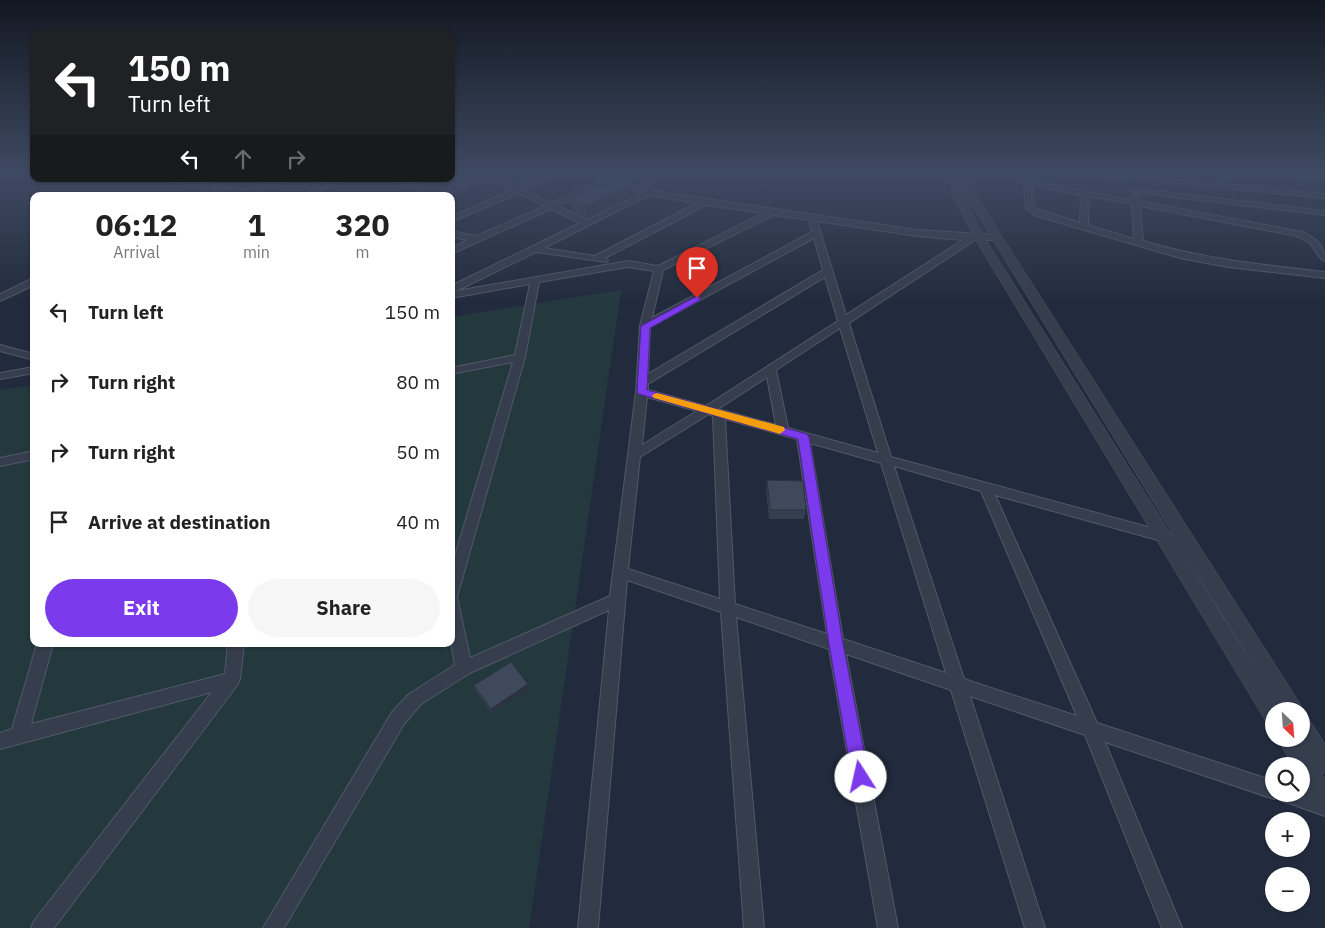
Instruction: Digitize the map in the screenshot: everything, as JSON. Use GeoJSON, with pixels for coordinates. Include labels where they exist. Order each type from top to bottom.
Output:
{"type":"FeatureCollection","features":[{"type":"Feature","properties":{"kind":"street"},"geometry":{"type":"LineString","coordinates":[[455,249],[524,217]]}},
{"type":"Feature","properties":{"kind":"street"},"geometry":{"type":"LineString","coordinates":[[575,217],[586,223]]}},
{"type":"Feature","properties":{"kind":"street"},"geometry":{"type":"LineString","coordinates":[[455,288],[597,217]]}},
{"type":"Feature","properties":{"kind":"street"},"geometry":{"type":"LineString","coordinates":[[596,259],[676,217]]}},
{"type":"Feature","properties":{"kind":"street"},"geometry":{"type":"LineString","coordinates":[[535,249],[659,269],[762,217]]}},
{"type":"Feature","properties":{"kind":"street"},"geometry":{"type":"LineString","coordinates":[[812,217],[885,459],[960,685],[1035,928]]}},
{"type":"Feature","properties":{"kind":"street"},"geometry":{"type":"LineString","coordinates":[[814,217],[925,234],[996,237]]}},
{"type":"Feature","properties":{"kind":"street"},"geometry":{"type":"LineString","coordinates":[[967,217],[976,237],[1265,702]]}},
{"type":"Feature","properties":{"kind":"street"},"geometry":{"type":"LineString","coordinates":[[984,217],[1287,702]]}},
{"type":"Feature","properties":{"kind":"street"},"geometry":{"type":"LineString","coordinates":[[1052,217],[1180,255],[1228,264],[1325,275]]}},
{"type":"Feature","properties":{"kind":"street"},"geometry":{"type":"LineString","coordinates":[[1084,217],[1084,227]]}},
{"type":"Feature","properties":{"kind":"street"},"geometry":{"type":"LineString","coordinates":[[1138,217],[1140,243]]}},
{"type":"Feature","properties":{"kind":"street"},"geometry":{"type":"LineString","coordinates":[[1212,217],[1299,234],[1312,240],[1325,258]]}},
{"type":"Feature","properties":{"kind":"street"},"geometry":{"type":"LineString","coordinates":[[645,326],[817,233]]}},
{"type":"Feature","properties":{"kind":"street"},"geometry":{"type":"LineString","coordinates":[[455,235],[476,240]]}},
{"type":"Feature","properties":{"kind":"street"},"geometry":{"type":"LineString","coordinates":[[634,455],[714,412],[771,370],[976,237]]}},
{"type":"Feature","properties":{"kind":"street"},"geometry":{"type":"LineString","coordinates":[[455,294],[628,264]]}},
{"type":"Feature","properties":{"kind":"street"},"geometry":{"type":"LineString","coordinates":[[588,928],[617,600],[642,387],[645,326],[659,269]]}},
{"type":"Feature","properties":{"kind":"street"},"geometry":{"type":"LineString","coordinates":[[642,387],[828,271]]}},
{"type":"Feature","properties":{"kind":"street"},"geometry":{"type":"LineString","coordinates":[[455,580],[520,357],[535,280]]}},
{"type":"Feature","properties":{"kind":"street"},"geometry":{"type":"LineString","coordinates":[[0,298],[30,283]]}},
{"type":"Feature","properties":{"kind":"street"},"geometry":{"type":"LineString","coordinates":[[0,348],[30,356]]}},
{"type":"Feature","properties":{"kind":"street"},"geometry":{"type":"LineString","coordinates":[[455,369],[520,357]]}},
{"type":"Feature","properties":{"kind":"street"},"geometry":{"type":"LineString","coordinates":[[771,370],[783,431]]}},
{"type":"Feature","properties":{"kind":"street"},"geometry":{"type":"LineString","coordinates":[[0,376],[30,371]]}},
{"type":"Feature","properties":{"kind":"street"},"geometry":{"type":"LineString","coordinates":[[642,387],[714,412],[1164,537]]}},
{"type":"Feature","properties":{"kind":"street"},"geometry":{"type":"LineString","coordinates":[[714,412],[754,928]]}},
{"type":"Feature","properties":{"kind":"street"},"geometry":{"type":"LineString","coordinates":[[803,437],[836,644],[888,928]]}},
{"type":"Feature","properties":{"kind":"street"},"geometry":{"type":"LineString","coordinates":[[0,462],[30,456]]}},
{"type":"Feature","properties":{"kind":"street"},"geometry":{"type":"LineString","coordinates":[[986,488],[1091,729],[1172,928]]}},
{"type":"Feature","properties":{"kind":"street"},"geometry":{"type":"LineString","coordinates":[[620,572],[1265,787]]}},
{"type":"Feature","properties":{"kind":"street"},"geometry":{"type":"LineString","coordinates":[[273,928],[398,718],[415,699],[464,668],[617,600]]}},
{"type":"Feature","properties":{"kind":"street"},"geometry":{"type":"LineString","coordinates":[[455,622],[464,668]]}},
{"type":"Feature","properties":{"kind":"street"},"geometry":{"type":"LineString","coordinates":[[19,736],[44,647]]}},
{"type":"Feature","properties":{"kind":"street"},"geometry":{"type":"LineString","coordinates":[[41,928],[232,679],[236,647]]}},
{"type":"Feature","properties":{"kind":"street"},"geometry":{"type":"LineString","coordinates":[[0,741],[232,679]]}},
{"type":"Feature","properties":{"kind":"street"},"geometry":{"type":"LineString","coordinates":[[1310,739],[1325,763]]}},
{"type":"Feature","properties":{"kind":"street"},"geometry":{"type":"LineString","coordinates":[[1294,748],[1325,799]]}},
{"type":"Feature","properties":{"kind":"street"},"geometry":{"type":"LineString","coordinates":[[1310,802],[1325,807]]}},
{"type":"Feature","properties":{"kind":"green space"},"geometry":{"type":"Polygon","coordinates":[[[621,290],[529,928],[0,928],[0,390],[30,386],[30,647],[455,647],[455,316],[621,290]]]}},
{"type":"Feature","properties":{"kind":"building"},"geometry":{"type":"Polygon","coordinates":[[[767,480],[803,481],[806,510],[770,510],[767,480]]]}},
{"type":"Feature","properties":{"kind":"building"},"geometry":{"type":"Polygon","coordinates":[[[511,662],[528,684],[491,709],[474,685],[511,662]]]}},
{"type":"Feature","properties":{"kind":"slow traffic"},"geometry":{"type":"LineString","coordinates":[[657,396],[780,430]]}},
{"type":"Feature","properties":{"kind":"route"},"geometry":{"type":"LineString","coordinates":[[697,298],[645,326],[642,392],[803,437],[836,644],[861,777]]}}]}
